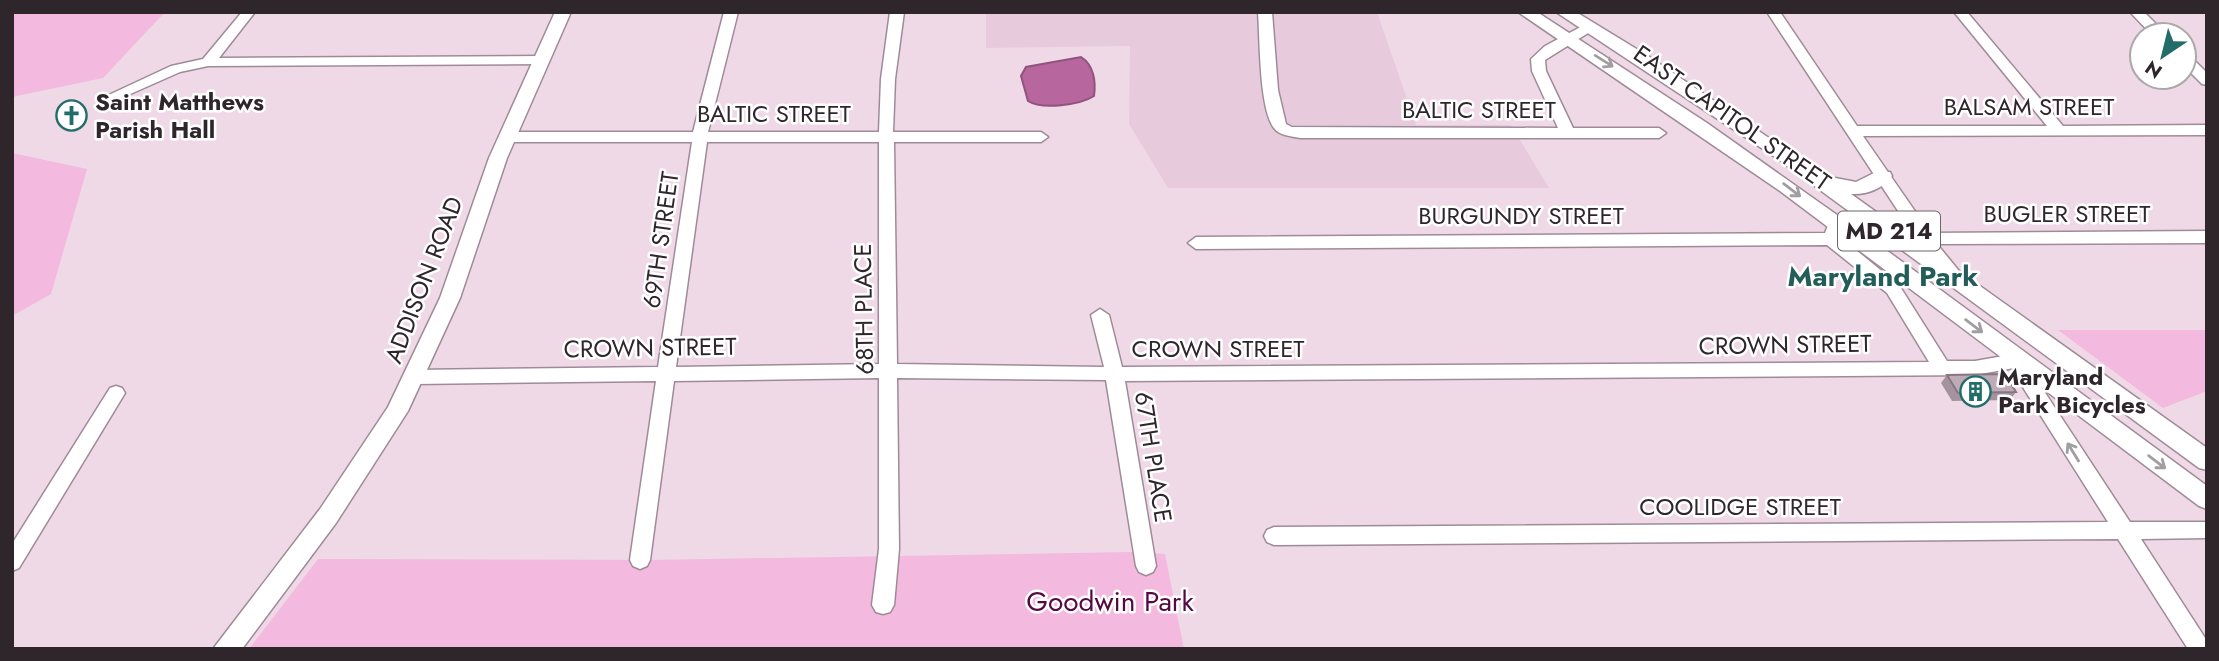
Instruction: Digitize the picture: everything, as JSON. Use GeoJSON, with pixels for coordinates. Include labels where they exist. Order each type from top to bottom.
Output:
{"type":"FeatureCollection","features":[{"type":"Feature","properties":{"kind":"main road","name":"ADDISON ROAD"},"geometry":{"type":"LineString","coordinates":[[226,649],[352,484],[415,377],[450,298],[507,137],[563,12]]}},
{"type":"Feature","properties":{"kind":"main road","name":"EAST CAPITOL STREET"},"geometry":{"type":"LineString","coordinates":[[1526,12],[1700,124],[1834,232],[2020,360],[2207,499]]}},
{"type":"Feature","properties":{"kind":"main road","name":"EAST CAPITOL STREET"},"geometry":{"type":"LineString","coordinates":[[1564,12],[1642,60],[1811,175],[2207,461]]}},
{"type":"Feature","properties":{"kind":"main road"},"geometry":{"type":"LineString","coordinates":[[1811,175],[1859,189],[1867,188],[1883,176]]}},
{"type":"Feature","properties":{"kind":"street"},"geometry":{"type":"LineString","coordinates":[[208,61],[248,12]]}},
{"type":"Feature","properties":{"kind":"street","name":"69TH STREET"},"geometry":{"type":"LineString","coordinates":[[640,560],[700,136],[731,12]]}},
{"type":"Feature","properties":{"kind":"street","name":"68TH PLACE"},"geometry":{"type":"LineString","coordinates":[[883,606],[889,549],[886,138],[888,79],[897,12]]}},
{"type":"Feature","properties":{"kind":"street","name":"BALTIC STREET"},"geometry":{"type":"LineString","coordinates":[[1265,12],[1276,116],[1281,128],[1300,133],[1659,133]]}},
{"type":"Feature","properties":{"kind":"street"},"geometry":{"type":"LineString","coordinates":[[1773,12],[1937,257],[1974,294]]}},
{"type":"Feature","properties":{"kind":"street"},"geometry":{"type":"LineString","coordinates":[[1960,12],[2058,129]]}},
{"type":"Feature","properties":{"kind":"street"},"geometry":{"type":"LineString","coordinates":[[1567,132],[1539,71],[1538,60],[1567,38],[1588,27]]}},
{"type":"Feature","properties":{"kind":"street"},"geometry":{"type":"LineString","coordinates":[[105,100],[176,68],[208,61],[542,60]]}},
{"type":"Feature","properties":{"kind":"street","name":"BALSAM STREET"},"geometry":{"type":"LineString","coordinates":[[1852,131],[2207,130]]}},
{"type":"Feature","properties":{"kind":"street","name":"BALTIC STREET"},"geometry":{"type":"LineString","coordinates":[[507,137],[1041,137]]}},
{"type":"Feature","properties":{"kind":"street"},"geometry":{"type":"LineString","coordinates":[[1834,232],[1893,289],[1942,368]]}},
{"type":"Feature","properties":{"kind":"street","name":"BURGUNDY STREET"},"geometry":{"type":"LineString","coordinates":[[1196,243],[1834,232]]}},
{"type":"Feature","properties":{"kind":"street","name":"BUGLER STREET"},"geometry":{"type":"LineString","coordinates":[[1927,239],[2207,237]]}},
{"type":"Feature","properties":{"kind":"street","name":"67TH PLACE"},"geometry":{"type":"LineString","coordinates":[[1100,315],[1114,372],[1146,566]]}},
{"type":"Feature","properties":{"kind":"street"},"geometry":{"type":"LineString","coordinates":[[2020,360],[2029,384],[2200,649]]}},
{"type":"Feature","properties":{"kind":"street","name":"CROWN STREET"},"geometry":{"type":"LineString","coordinates":[[415,377],[668,372],[1114,372],[1236,375],[1975,368],[2020,360]]}},
{"type":"Feature","properties":{"kind":"street"},"geometry":{"type":"LineString","coordinates":[[12,562],[116,393]]}},
{"type":"Feature","properties":{"kind":"street","name":"COOLIDGE STREET"},"geometry":{"type":"LineString","coordinates":[[1274,536],[2207,530]]}},
{"type":"Feature","properties":{"kind":"shaded area"},"geometry":{"type":"Polygon","coordinates":[[[986,12],[1377,12],[1416,125],[1511,125],[1549,188],[1168,188],[1129,124],[1130,46],[986,48],[986,12]]]}},
{"type":"Feature","properties":{"kind":"shaded area"},"geometry":{"type":"Polygon","coordinates":[[[1081,57],[1089,64],[1093,74],[1094,96],[1080,102],[1061,105],[1042,105],[1028,101],[1021,76],[1026,67],[1081,57]]]}},
{"type":"Feature","properties":{"kind":"green space"},"geometry":{"type":"Polygon","coordinates":[[[12,12],[165,12],[103,78],[12,97],[12,12]]]}},
{"type":"Feature","properties":{"kind":"green space"},"geometry":{"type":"Polygon","coordinates":[[[12,153],[87,169],[51,294],[12,316],[12,153]]]}},
{"type":"Feature","properties":{"kind":"green space"},"geometry":{"type":"Polygon","coordinates":[[[2058,330],[2207,330],[2207,391],[2163,408],[2058,330]]]}},
{"type":"Feature","properties":{"kind":"green space","name":"Goodwin Park"},"geometry":{"type":"Polygon","coordinates":[[[1133,552],[1165,554],[1184,649],[249,649],[318,559],[651,560],[1133,552]]]}},
{"type":"Feature","properties":{"kind":"building"},"geometry":{"type":"Polygon","coordinates":[[[2005,374],[2016,392],[1958,393],[1947,375],[2005,374]]]}},
{"type":"Feature","properties":{"kind":"place","name":"Saint Matthews Parish Hall"},"geometry":{"type":"Point","coordinates":[72,116]}},
{"type":"Feature","properties":{"kind":"place","name":"Maryland Park Bicycles"},"geometry":{"type":"Point","coordinates":[1975,391]}},
{"type":"Feature","properties":{"kind":"district","name":"Maryland Park"},"geometry":{"type":"Point","coordinates":[1883,276]}}]}
